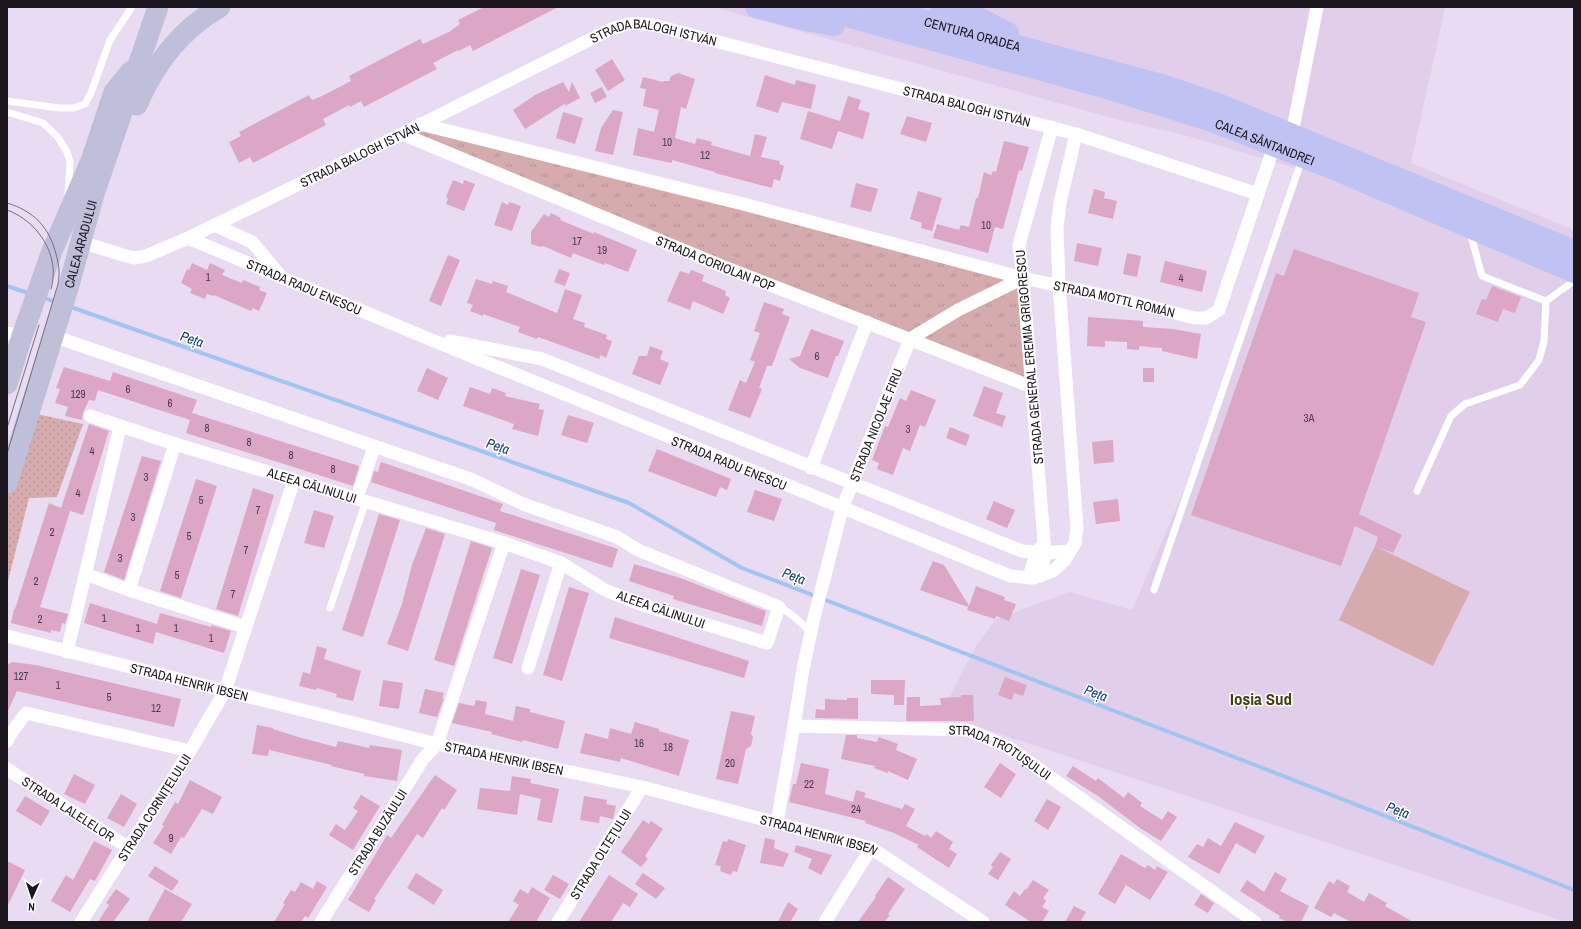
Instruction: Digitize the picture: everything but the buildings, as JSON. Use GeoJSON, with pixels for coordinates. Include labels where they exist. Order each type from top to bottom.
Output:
{"type":"FeatureCollection","features":[{"type":"Feature","properties":{"kind":"highway"},"geometry":{"type":"LineString","coordinates":[[756,7],[810,21],[946,42]]}},
{"type":"Feature","properties":{"kind":"highway","name":"CENTURA ORADEA"},"geometry":{"type":"LineString","coordinates":[[814,7],[946,42]]}},
{"type":"Feature","properties":{"kind":"highway","name":"CENTURA ORADEA"},"geometry":{"type":"LineString","coordinates":[[873,7],[1048,54]]}},
{"type":"Feature","properties":{"kind":"highway"},"geometry":{"type":"LineString","coordinates":[[942,7],[975,16],[1048,54]]}},
{"type":"Feature","properties":{"kind":"highway","name":"CALEA SÂNTANDREI"},"geometry":{"type":"LineString","coordinates":[[946,42],[1167,106],[1212,121],[1283,140],[1574,251]]}},
{"type":"Feature","properties":{"kind":"highway","name":"CALEA SÂNTANDREI"},"geometry":{"type":"LineString","coordinates":[[1048,54],[1169,87],[1220,104],[1283,140],[1302,157],[1469,226],[1574,272]]}},
{"type":"Feature","properties":{"kind":"main road","name":"CALEA ARADULUI"},"geometry":{"type":"LineString","coordinates":[[7,483],[69,285],[94,194],[158,7]]}},
{"type":"Feature","properties":{"kind":"main road"},"geometry":{"type":"LineString","coordinates":[[105,164],[128,125],[143,89],[158,64],[177,40],[188,30],[220,7]]}},
{"type":"Feature","properties":{"kind":"main road","name":"CALEA ARADULUI"},"geometry":{"type":"LineString","coordinates":[[7,384],[19,329],[43,278],[66,216],[90,161],[114,92],[140,60]]}},
{"type":"Feature","properties":{"kind":"street"},"geometry":{"type":"LineString","coordinates":[[1258,194],[1283,140],[1317,7]]}},
{"type":"Feature","properties":{"kind":"street","name":"STRADA BALOGH ISTVÁN"},"geometry":{"type":"LineString","coordinates":[[81,242],[134,258],[146,256],[188,238],[402,134],[625,23],[653,25],[1052,127],[1258,194]]}},
{"type":"Feature","properties":{"kind":"street"},"geometry":{"type":"LineString","coordinates":[[420,124],[747,205],[1023,278]]}},
{"type":"Feature","properties":{"kind":"street","name":"STRADA GENERAL EREMIA GRIGORESCU"},"geometry":{"type":"LineString","coordinates":[[1035,577],[1042,550],[1032,387],[1019,245],[1052,127]]}},
{"type":"Feature","properties":{"kind":"street","name":"STRADA CORIOLAN POP"},"geometry":{"type":"LineString","coordinates":[[402,134],[716,264],[1032,387]]}},
{"type":"Feature","properties":{"kind":"street"},"geometry":{"type":"LineString","coordinates":[[1035,577],[1053,571],[1064,561],[1075,543],[1077,528],[1059,285],[1057,228],[1060,203],[1076,134]]}},
{"type":"Feature","properties":{"kind":"street","name":"STRADA MOTTL ROMÁN"},"geometry":{"type":"LineString","coordinates":[[1023,278],[1059,285],[1194,318],[1206,318],[1219,310],[1258,194]]}},
{"type":"Feature","properties":{"kind":"street"},"geometry":{"type":"LineString","coordinates":[[214,225],[252,242],[280,275]]}},
{"type":"Feature","properties":{"kind":"street","name":"STRADA RADU ENESCU"},"geometry":{"type":"LineString","coordinates":[[188,238],[842,510],[1010,576],[1035,577]]}},
{"type":"Feature","properties":{"kind":"street"},"geometry":{"type":"LineString","coordinates":[[910,339],[958,310],[1023,278]]}},
{"type":"Feature","properties":{"kind":"street"},"geometry":{"type":"LineString","coordinates":[[811,468],[866,322]]}},
{"type":"Feature","properties":{"kind":"street"},"geometry":{"type":"LineString","coordinates":[[54,332],[374,447],[473,480],[523,504],[598,529],[617,537],[638,550],[779,607]]}},
{"type":"Feature","properties":{"kind":"street","name":"STRADA RADU ENESCU"},"geometry":{"type":"LineString","coordinates":[[421,336],[542,359],[1022,552],[1042,550],[1070,551]]}},
{"type":"Feature","properties":{"kind":"street","name":"STRADA NICOLAE FIRU"},"geometry":{"type":"LineString","coordinates":[[794,726],[803,669],[814,618],[842,510],[851,484],[910,339]]}},
{"type":"Feature","properties":{"kind":"street","name":"ALEEA CĂLINULUI"},"geometry":{"type":"LineString","coordinates":[[90,416],[175,444],[504,543],[561,563],[605,590],[640,604],[767,643],[779,607]]}},
{"type":"Feature","properties":{"kind":"street"},"geometry":{"type":"LineString","coordinates":[[67,652],[120,427]]}},
{"type":"Feature","properties":{"kind":"street"},"geometry":{"type":"LineString","coordinates":[[129,590],[175,444]]}},
{"type":"Feature","properties":{"kind":"street"},"geometry":{"type":"LineString","coordinates":[[361,500],[374,447]]}},
{"type":"Feature","properties":{"kind":"street","name":"STRADA CORNIȚELULUI"},"geometry":{"type":"LineString","coordinates":[[81,922],[190,751],[225,691],[294,480]]}},
{"type":"Feature","properties":{"kind":"street"},"geometry":{"type":"LineString","coordinates":[[437,744],[504,543]]}},
{"type":"Feature","properties":{"kind":"street"},"geometry":{"type":"LineString","coordinates":[[528,668],[561,563]]}},
{"type":"Feature","properties":{"kind":"street"},"geometry":{"type":"LineString","coordinates":[[85,574],[129,590],[245,627]]}},
{"type":"Feature","properties":{"kind":"street","name":"STRADA HENRIK IBSEN"},"geometry":{"type":"LineString","coordinates":[[7,636],[437,744],[642,787],[871,848],[983,922]]}},
{"type":"Feature","properties":{"kind":"street"},"geometry":{"type":"LineString","coordinates":[[7,741],[26,712],[190,751]]}},
{"type":"Feature","properties":{"kind":"street"},"geometry":{"type":"LineString","coordinates":[[777,822],[794,726]]}},
{"type":"Feature","properties":{"kind":"street","name":"STRADA TROTUȘULUI"},"geometry":{"type":"LineString","coordinates":[[794,726],[968,730],[1008,747],[1255,922]]}},
{"type":"Feature","properties":{"kind":"street","name":"STRADA BUZĂULUI"},"geometry":{"type":"LineString","coordinates":[[321,922],[423,759],[437,744]]}},
{"type":"Feature","properties":{"kind":"street","name":"STRADA LALELELOR"},"geometry":{"type":"LineString","coordinates":[[7,769],[129,848]]}},
{"type":"Feature","properties":{"kind":"street","name":"STRADA OLTEȚULUI"},"geometry":{"type":"LineString","coordinates":[[558,922],[642,787]]}},
{"type":"Feature","properties":{"kind":"street"},"geometry":{"type":"LineString","coordinates":[[825,922],[871,848]]}},
{"type":"Feature","properties":{"kind":"lane"},"geometry":{"type":"LineString","coordinates":[[7,101],[59,108],[74,108],[85,104],[91,93],[110,40],[132,7]]}},
{"type":"Feature","properties":{"kind":"lane"},"geometry":{"type":"LineString","coordinates":[[7,112],[43,123],[50,128],[62,144],[70,162],[66,216]]}},
{"type":"Feature","properties":{"kind":"lane"},"geometry":{"type":"LineString","coordinates":[[1154,590],[1302,157]]}},
{"type":"Feature","properties":{"kind":"lane"},"geometry":{"type":"LineString","coordinates":[[1469,226],[1482,276],[1546,302]]}},
{"type":"Feature","properties":{"kind":"lane"},"geometry":{"type":"LineString","coordinates":[[1546,302],[1574,281]]}},
{"type":"Feature","properties":{"kind":"lane"},"geometry":{"type":"LineString","coordinates":[[1417,491],[1451,416],[1465,404],[1520,384],[1540,360],[1544,341],[1546,302]]}},
{"type":"Feature","properties":{"kind":"lane"},"geometry":{"type":"LineString","coordinates":[[330,608],[361,500]]}},
{"type":"Feature","properties":{"kind":"lane"},"geometry":{"type":"LineString","coordinates":[[779,607],[787,611],[801,622],[811,633]]}},
{"type":"Feature","properties":{"kind":"shaded area"},"geometry":{"type":"Polygon","coordinates":[[[713,7],[1445,7],[1411,163],[1574,230],[1574,922],[1566,922],[940,714],[976,646],[995,620],[1069,592],[1132,610],[1204,445],[1298,169],[1181,134],[1123,121],[713,7]]]}},
{"type":"Feature","properties":{"kind":"green space"},"geometry":{"type":"Polygon","coordinates":[[[420,124],[1023,278],[1032,387],[402,134],[420,124]]]}},
{"type":"Feature","properties":{"kind":"green space"},"geometry":{"type":"Polygon","coordinates":[[[27,412],[83,424],[57,497],[29,498],[7,585],[7,487],[27,412]]]}},
{"type":"Feature","properties":{"kind":"green space"},"geometry":{"type":"Polygon","coordinates":[[[1375,546],[1470,592],[1433,666],[1339,620],[1375,546]]]}},
{"type":"Feature","properties":{"kind":"waterway","name":"Peța"},"geometry":{"type":"LineString","coordinates":[[7,286],[31,294]]}},
{"type":"Feature","properties":{"kind":"waterway","name":"Peța"},"geometry":{"type":"LineString","coordinates":[[42,297],[58,303]]}},
{"type":"Feature","properties":{"kind":"waterway","name":"Peța"},"geometry":{"type":"LineString","coordinates":[[68,306],[629,503],[742,568],[1250,763],[1574,890]]}},
{"type":"Feature","properties":{"kind":"tram line"},"geometry":{"type":"LineString","coordinates":[[7,203],[17,206],[33,216],[45,228],[53,244],[58,262],[59,273],[58,284],[7,454]]}},
{"type":"Feature","properties":{"kind":"tram line"},"geometry":{"type":"LineString","coordinates":[[7,210],[28,222],[44,241],[50,252],[53,264],[51,289]]}},
{"type":"Feature","properties":{"kind":"tram line"},"geometry":{"type":"LineString","coordinates":[[7,428],[39,325]]}},
{"type":"Feature","properties":{"kind":"district","name":"Ioșia Sud"},"geometry":{"type":"Point","coordinates":[1261,699]}}]}
